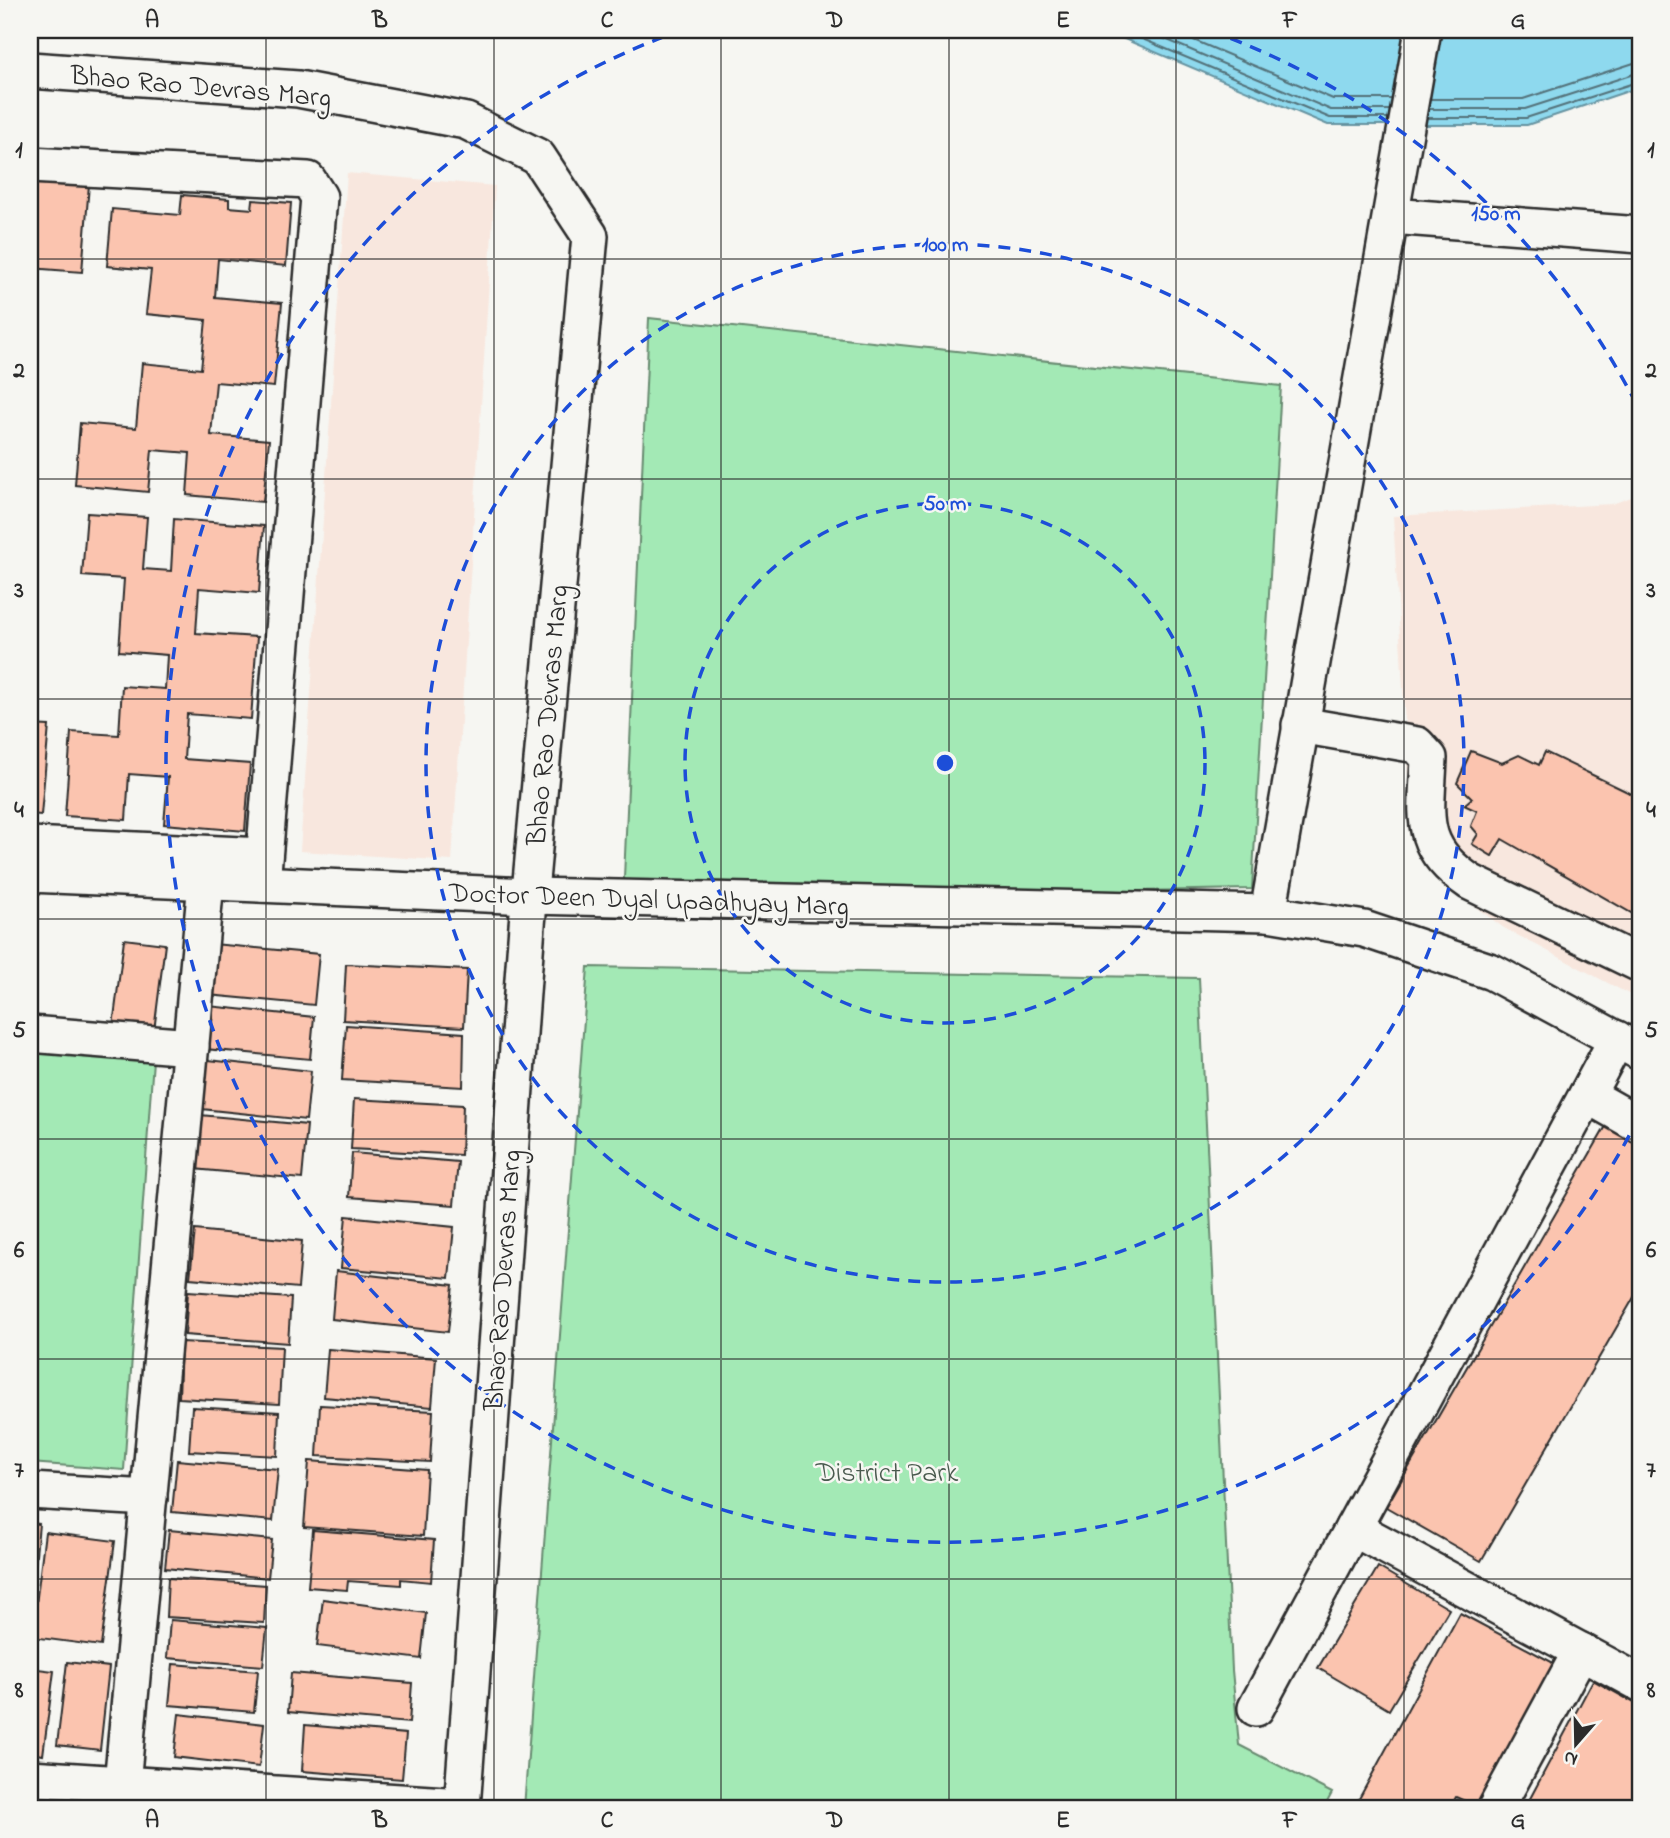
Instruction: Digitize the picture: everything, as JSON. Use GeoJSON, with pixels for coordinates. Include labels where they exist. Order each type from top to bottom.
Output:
{"type":"FeatureCollection","features":[{"type":"Feature","properties":{"kind":"street"},"geometry":{"type":"LineString","coordinates":[[1268,913],[1423,30]]}},
{"type":"Feature","properties":{"kind":"street","name":"Bhao Rao Devras Marg"},"geometry":{"type":"LineString","coordinates":[[30,70],[298,89],[466,121],[538,157],[590,236],[530,896],[462,1807]]}},
{"type":"Feature","properties":{"kind":"street"},"geometry":{"type":"LineString","coordinates":[[30,165],[308,180],[318,197],[263,870],[30,845]]}},
{"type":"Feature","properties":{"kind":"street"},"geometry":{"type":"LineString","coordinates":[[1391,216],[1640,235]]}},
{"type":"Feature","properties":{"kind":"street"},"geometry":{"type":"LineString","coordinates":[[1300,725],[1417,745],[1429,758],[1427,825],[1430,841],[1454,871],[1470,882],[1640,964]]}},
{"type":"Feature","properties":{"kind":"street","name":"Doctor Deen Dyal Upadhyay Marg"},"geometry":{"type":"LineString","coordinates":[[30,874],[206,882],[263,870],[530,896],[1268,913],[1364,929],[1492,972],[1629,1046]]}},
{"type":"Feature","properties":{"kind":"street"},"geometry":{"type":"LineString","coordinates":[[122,1784],[206,882]]}},
{"type":"Feature","properties":{"kind":"street"},"geometry":{"type":"LineString","coordinates":[[30,1034],[191,1047]]}},
{"type":"Feature","properties":{"kind":"street"},"geometry":{"type":"LineString","coordinates":[[1256,1709],[1587,1096],[1629,1046]]}},
{"type":"Feature","properties":{"kind":"street"},"geometry":{"type":"LineString","coordinates":[[1587,1096],[1640,1125]]}},
{"type":"Feature","properties":{"kind":"street"},"geometry":{"type":"LineString","coordinates":[[30,1492],[149,1498]]}},
{"type":"Feature","properties":{"kind":"street"},"geometry":{"type":"LineString","coordinates":[[1353,1528],[1640,1683]]}},
{"type":"Feature","properties":{"kind":"street"},"geometry":{"type":"LineString","coordinates":[[1496,1808],[1581,1651]]}},
{"type":"Feature","properties":{"kind":"street"},"geometry":{"type":"LineString","coordinates":[[30,1777],[462,1807]]}},
{"type":"Feature","properties":{"kind":"shaded area"},"geometry":{"type":"Polygon","coordinates":[[[347,173],[495,186],[452,861],[300,851],[347,173]]]}},
{"type":"Feature","properties":{"kind":"shaded area"},"geometry":{"type":"Polygon","coordinates":[[[1640,494],[1640,1000],[1504,928],[1443,883],[1411,828],[1393,516],[1612,504],[1640,494]]]}},
{"type":"Feature","properties":{"kind":"green space"},"geometry":{"type":"Polygon","coordinates":[[[649,318],[1281,386],[1252,889],[623,900],[649,318]]]}},
{"type":"Feature","properties":{"kind":"green space","name":"District Park"},"geometry":{"type":"Polygon","coordinates":[[[588,967],[1199,978],[1232,1670],[1239,1745],[1332,1793],[1324,1808],[524,1808],[588,967]]]}},
{"type":"Feature","properties":{"kind":"green space"},"geometry":{"type":"Polygon","coordinates":[[[30,1051],[153,1060],[124,1470],[30,1463],[30,1051]]]}},
{"type":"Feature","properties":{"kind":"water"},"geometry":{"type":"Polygon","coordinates":[[[1103,30],[1640,30],[1640,87],[1527,125],[1328,125],[1103,30]]]}},
{"type":"Feature","properties":{"kind":"building"},"geometry":{"type":"Polygon","coordinates":[[[31,179],[89,184],[82,272],[30,268],[31,179]]]}},
{"type":"Feature","properties":{"kind":"building"},"geometry":{"type":"Polygon","coordinates":[[[182,195],[229,199],[229,207],[252,209],[253,200],[291,203],[286,266],[218,259],[215,297],[282,303],[274,387],[216,382],[211,435],[269,440],[263,502],[187,495],[190,453],[152,450],[148,492],[75,485],[80,423],[136,428],[142,363],[201,369],[206,320],[146,314],[151,270],[107,266],[112,209],[180,215],[182,195]]]}},
{"type":"Feature","properties":{"kind":"building"},"geometry":{"type":"Polygon","coordinates":[[[87,513],[147,517],[143,569],[171,571],[174,519],[264,526],[259,593],[199,588],[196,633],[257,637],[251,719],[187,714],[184,759],[250,764],[245,831],[164,824],[168,777],[129,774],[126,820],[65,816],[71,732],[119,735],[122,686],[165,689],[167,655],[119,651],[124,579],[82,576],[87,513]]]}},
{"type":"Feature","properties":{"kind":"building"},"geometry":{"type":"Polygon","coordinates":[[[30,725],[49,726],[41,815],[30,814],[30,725]]]}},
{"type":"Feature","properties":{"kind":"building"},"geometry":{"type":"Polygon","coordinates":[[[1471,751],[1502,763],[1519,755],[1539,765],[1545,752],[1640,798],[1640,918],[1502,839],[1492,856],[1472,844],[1478,834],[1471,826],[1477,811],[1464,805],[1472,798],[1457,783],[1471,751]]]}},
{"type":"Feature","properties":{"kind":"building"},"geometry":{"type":"Polygon","coordinates":[[[124,939],[165,944],[154,1031],[113,1026],[124,939]]]}},
{"type":"Feature","properties":{"kind":"building"},"geometry":{"type":"Polygon","coordinates":[[[213,944],[319,954],[314,1005],[208,995],[213,944]]]}},
{"type":"Feature","properties":{"kind":"building"},"geometry":{"type":"Polygon","coordinates":[[[346,964],[467,970],[464,1027],[343,1020],[346,964]]]}},
{"type":"Feature","properties":{"kind":"building"},"geometry":{"type":"Polygon","coordinates":[[[208,1006],[314,1017],[310,1059],[205,1049],[208,1006]]]}},
{"type":"Feature","properties":{"kind":"building"},"geometry":{"type":"Polygon","coordinates":[[[346,1025],[464,1033],[463,1087],[342,1080],[346,1025]]]}},
{"type":"Feature","properties":{"kind":"building"},"geometry":{"type":"Polygon","coordinates":[[[208,1060],[311,1071],[306,1120],[202,1109],[208,1060]]]}},
{"type":"Feature","properties":{"kind":"building"},"geometry":{"type":"Polygon","coordinates":[[[354,1099],[463,1105],[461,1155],[351,1149],[354,1099]]]}},
{"type":"Feature","properties":{"kind":"building"},"geometry":{"type":"Polygon","coordinates":[[[1613,1114],[1640,1130],[1640,1287],[1481,1561],[1386,1507],[1613,1114]]]}},
{"type":"Feature","properties":{"kind":"building"},"geometry":{"type":"Polygon","coordinates":[[[200,1115],[307,1125],[302,1179],[194,1169],[200,1115]]]}},
{"type":"Feature","properties":{"kind":"building"},"geometry":{"type":"Polygon","coordinates":[[[352,1153],[458,1162],[454,1205],[349,1197],[352,1153]]]}},
{"type":"Feature","properties":{"kind":"building"},"geometry":{"type":"Polygon","coordinates":[[[346,1216],[454,1227],[449,1278],[341,1268],[346,1216]]]}},
{"type":"Feature","properties":{"kind":"building"},"geometry":{"type":"Polygon","coordinates":[[[195,1230],[302,1241],[298,1288],[190,1278],[195,1230]]]}},
{"type":"Feature","properties":{"kind":"building"},"geometry":{"type":"Polygon","coordinates":[[[336,1271],[453,1285],[448,1332],[332,1319],[336,1271]]]}},
{"type":"Feature","properties":{"kind":"building"},"geometry":{"type":"Polygon","coordinates":[[[188,1291],[291,1298],[288,1343],[185,1335],[188,1291]]]}},
{"type":"Feature","properties":{"kind":"building"},"geometry":{"type":"Polygon","coordinates":[[[181,1342],[282,1347],[279,1404],[179,1398],[181,1342]]]}},
{"type":"Feature","properties":{"kind":"building"},"geometry":{"type":"Polygon","coordinates":[[[328,1349],[436,1358],[432,1407],[324,1397],[328,1349]]]}},
{"type":"Feature","properties":{"kind":"building"},"geometry":{"type":"Polygon","coordinates":[[[320,1405],[433,1411],[430,1462],[317,1456],[320,1405]]]}},
{"type":"Feature","properties":{"kind":"building"},"geometry":{"type":"Polygon","coordinates":[[[192,1407],[279,1412],[277,1456],[189,1451],[192,1407]]]}},
{"type":"Feature","properties":{"kind":"building"},"geometry":{"type":"Polygon","coordinates":[[[177,1460],[278,1469],[273,1521],[172,1512],[177,1460]]]}},
{"type":"Feature","properties":{"kind":"building"},"geometry":{"type":"Polygon","coordinates":[[[309,1461],[427,1470],[423,1536],[304,1527],[309,1461]]]}},
{"type":"Feature","properties":{"kind":"building"},"geometry":{"type":"Polygon","coordinates":[[[30,1523],[39,1524],[30,1617],[30,1523]]]}},
{"type":"Feature","properties":{"kind":"building"},"geometry":{"type":"Polygon","coordinates":[[[169,1530],[272,1540],[268,1578],[165,1568],[169,1530]]]}},
{"type":"Feature","properties":{"kind":"building"},"geometry":{"type":"Polygon","coordinates":[[[313,1530],[434,1540],[431,1582],[401,1579],[401,1585],[348,1581],[347,1590],[308,1587],[313,1530]]]}},
{"type":"Feature","properties":{"kind":"building"},"geometry":{"type":"Polygon","coordinates":[[[45,1532],[115,1541],[101,1646],[32,1637],[45,1532]]]}},
{"type":"Feature","properties":{"kind":"building"},"geometry":{"type":"Polygon","coordinates":[[[1378,1567],[1449,1609],[1389,1710],[1318,1668],[1378,1567]]]}},
{"type":"Feature","properties":{"kind":"building"},"geometry":{"type":"Polygon","coordinates":[[[168,1578],[266,1585],[264,1623],[166,1617],[168,1578]]]}},
{"type":"Feature","properties":{"kind":"building"},"geometry":{"type":"Polygon","coordinates":[[[323,1599],[426,1613],[421,1659],[317,1646],[323,1599]]]}},
{"type":"Feature","properties":{"kind":"building"},"geometry":{"type":"Polygon","coordinates":[[[1460,1613],[1559,1666],[1481,1808],[1456,1797],[1450,1808],[1354,1808],[1460,1613]]]}},
{"type":"Feature","properties":{"kind":"building"},"geometry":{"type":"Polygon","coordinates":[[[170,1620],[267,1628],[263,1666],[167,1658],[170,1620]]]}},
{"type":"Feature","properties":{"kind":"building"},"geometry":{"type":"Polygon","coordinates":[[[67,1662],[109,1667],[100,1750],[57,1745],[67,1662]]]}},
{"type":"Feature","properties":{"kind":"building"},"geometry":{"type":"Polygon","coordinates":[[[173,1664],[258,1671],[254,1712],[169,1705],[173,1664]]]}},
{"type":"Feature","properties":{"kind":"building"},"geometry":{"type":"Polygon","coordinates":[[[30,1668],[54,1671],[43,1755],[30,1753],[30,1668]]]}},
{"type":"Feature","properties":{"kind":"building"},"geometry":{"type":"Polygon","coordinates":[[[291,1673],[412,1683],[409,1723],[288,1712],[291,1673]]]}},
{"type":"Feature","properties":{"kind":"building"},"geometry":{"type":"Polygon","coordinates":[[[1593,1680],[1640,1706],[1640,1808],[1525,1808],[1593,1680]]]}},
{"type":"Feature","properties":{"kind":"building"},"geometry":{"type":"Polygon","coordinates":[[[179,1714],[264,1724],[259,1767],[174,1757],[179,1714]]]}},
{"type":"Feature","properties":{"kind":"building"},"geometry":{"type":"Polygon","coordinates":[[[305,1725],[406,1734],[402,1779],[302,1771],[305,1725]]]}}]}
